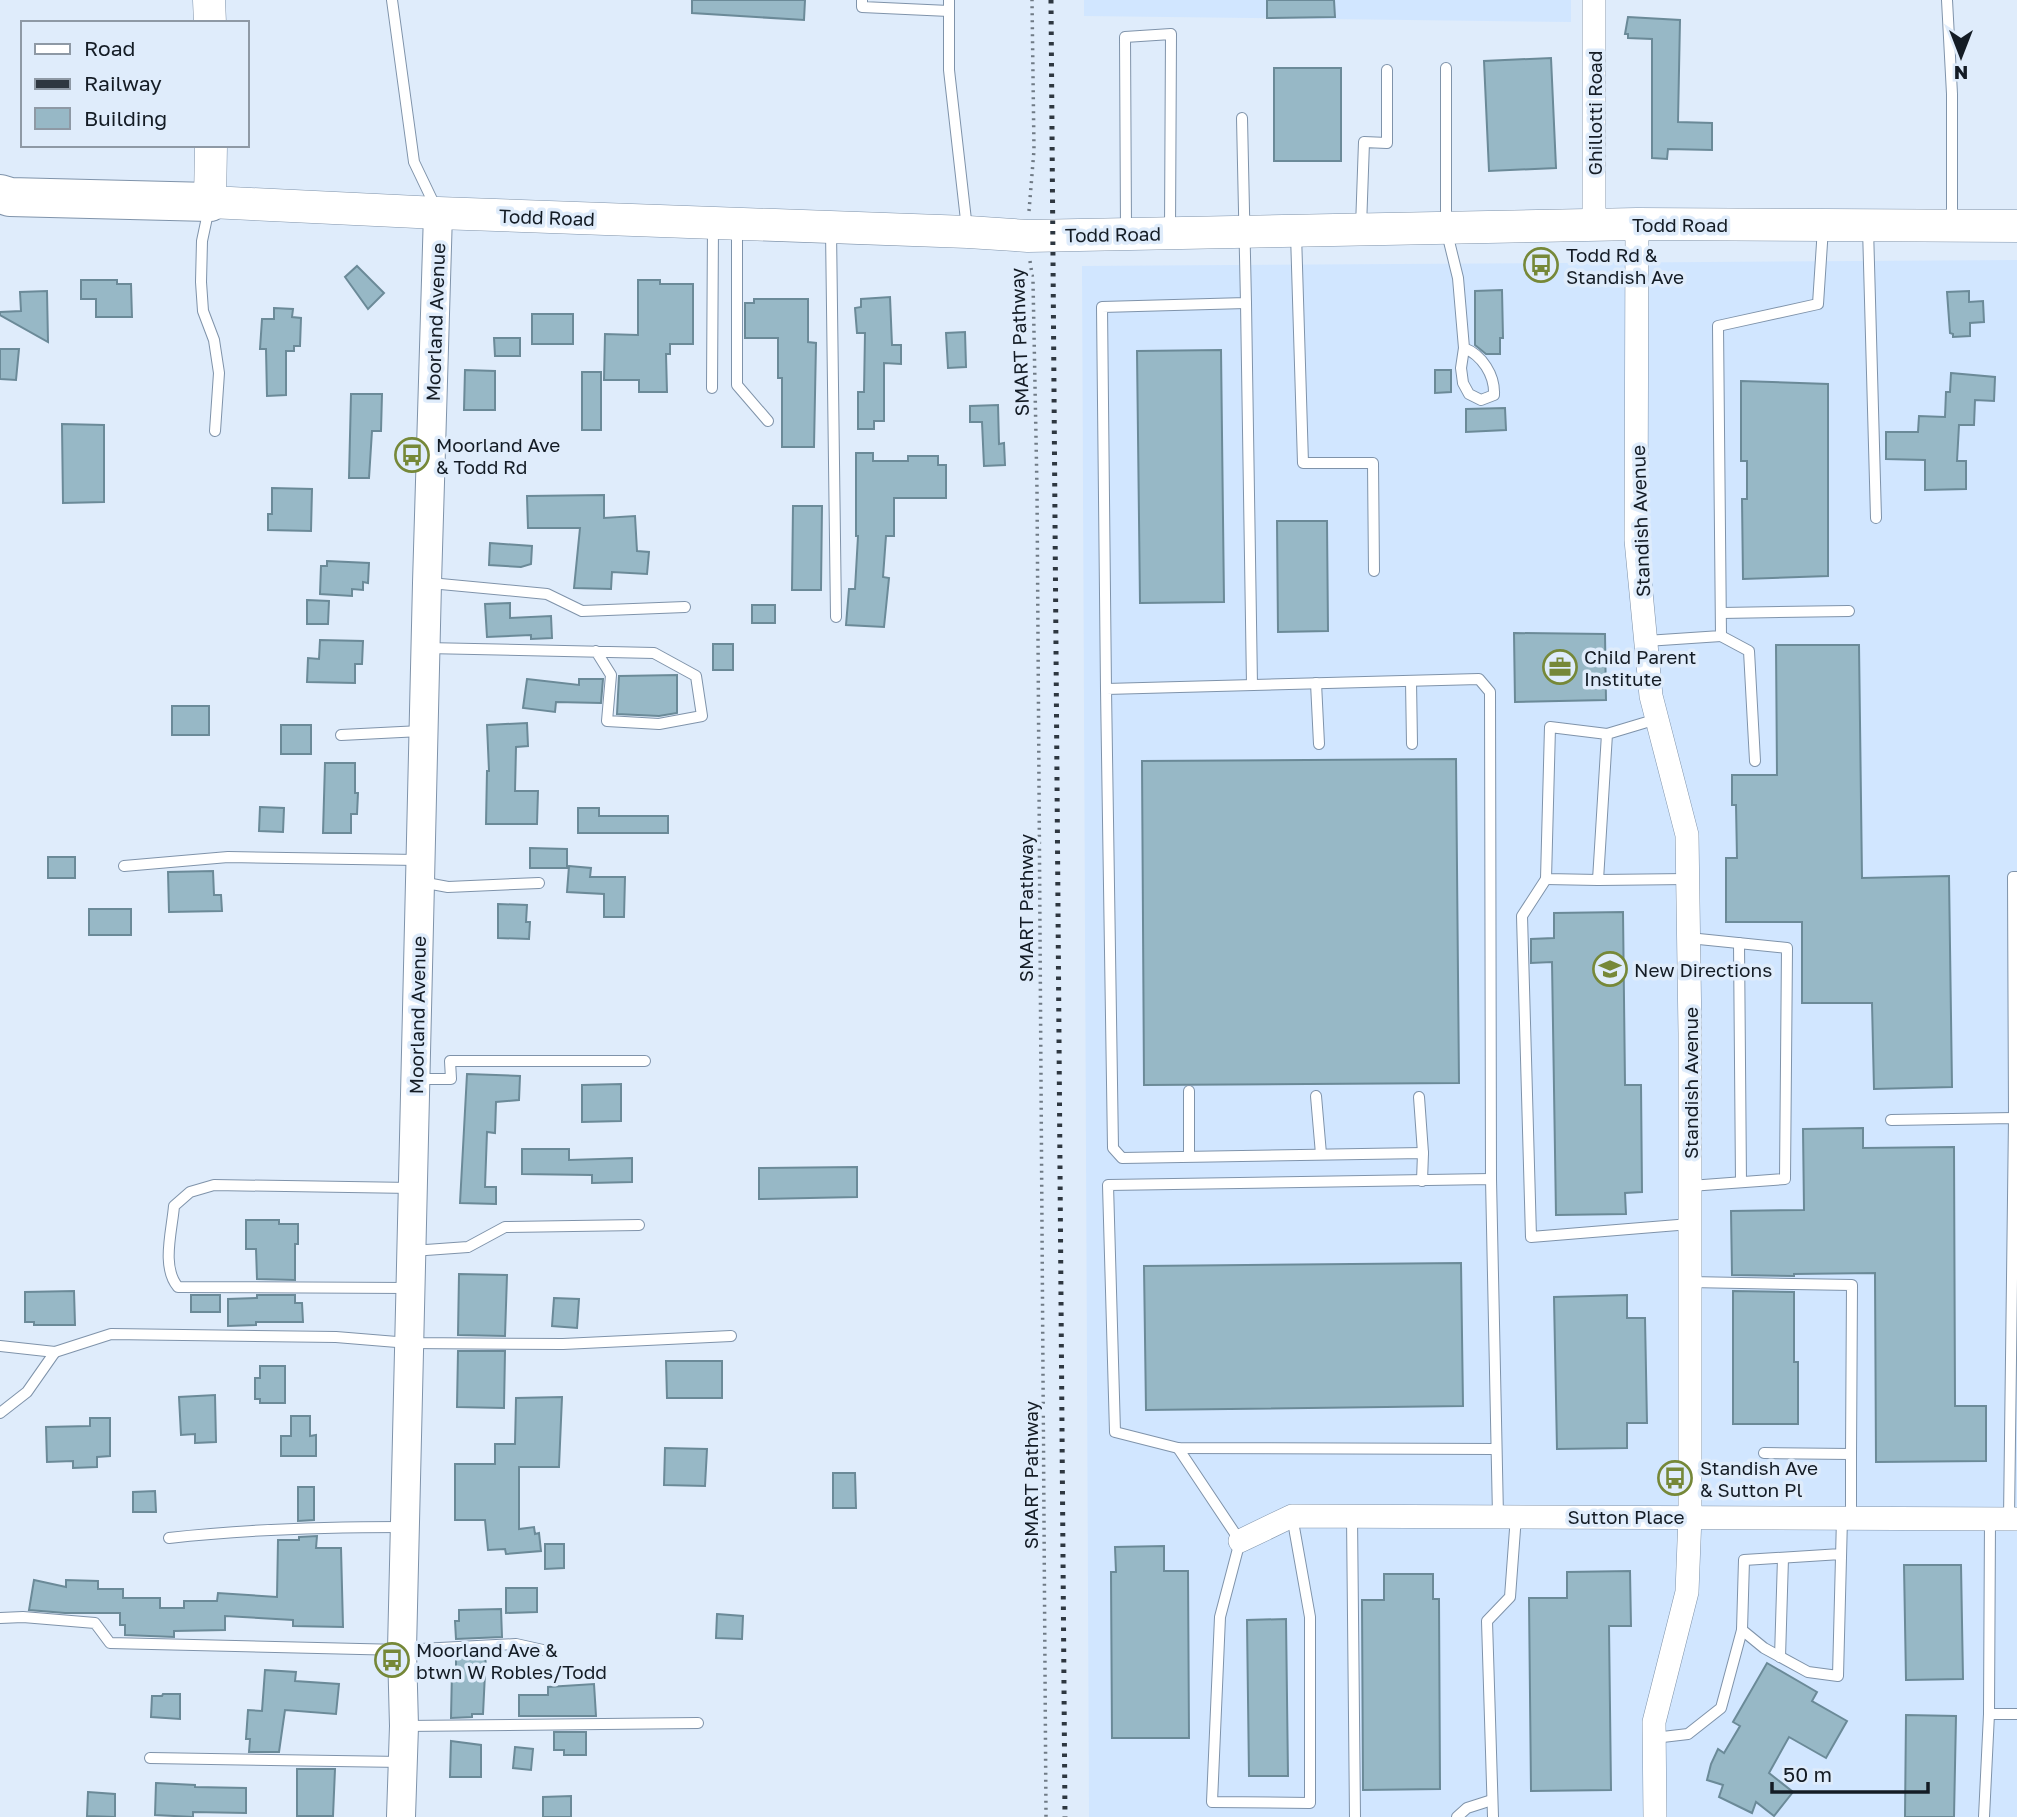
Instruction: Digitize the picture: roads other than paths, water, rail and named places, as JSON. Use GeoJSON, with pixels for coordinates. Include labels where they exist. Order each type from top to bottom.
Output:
{"type":"FeatureCollection","features":[{"type":"Feature","properties":{"kind":"highway"},"geometry":{"type":"LineString","coordinates":[[4,197],[211,202]]}},
{"type":"Feature","properties":{"kind":"main road"},"geometry":{"type":"LineString","coordinates":[[209,0],[211,21]]}},
{"type":"Feature","properties":{"kind":"main road"},"geometry":{"type":"LineString","coordinates":[[211,147],[211,202]]}},
{"type":"Feature","properties":{"kind":"main road","name":"Todd Road"},"geometry":{"type":"LineString","coordinates":[[211,202],[1028,236],[1637,224],[2017,226]]}},
{"type":"Feature","properties":{"kind":"street","name":"Ghillotti Road"},"geometry":{"type":"LineString","coordinates":[[1594,0],[1594,226]]}},
{"type":"Feature","properties":{"kind":"street","name":"Moorland Avenue"},"geometry":{"type":"LineString","coordinates":[[401,1817],[404,1726],[402,1650],[438,213]]}},
{"type":"Feature","properties":{"kind":"street","name":"Standish Avenue"},"geometry":{"type":"LineString","coordinates":[[1637,224],[1636,540],[1651,696],[1687,835],[1689,938],[1690,1516],[1687,1592],[1654,1722],[1655,1817]]}},
{"type":"Feature","properties":{"kind":"street","name":"Sutton Place"},"geometry":{"type":"LineString","coordinates":[[1240,1541],[1292,1516],[2005,1519]]}},
{"type":"Feature","properties":{"kind":"lane"},"geometry":{"type":"LineString","coordinates":[[392,0],[414,162],[438,213]]}},
{"type":"Feature","properties":{"kind":"lane"},"geometry":{"type":"LineString","coordinates":[[862,0],[862,7],[949,6],[949,69],[968,232]]}},
{"type":"Feature","properties":{"kind":"lane"},"geometry":{"type":"LineString","coordinates":[[1947,0],[1952,94],[1952,226]]}},
{"type":"Feature","properties":{"kind":"lane"},"geometry":{"type":"LineString","coordinates":[[1126,234],[1125,37],[1171,34],[1170,233]]}},
{"type":"Feature","properties":{"kind":"lane"},"geometry":{"type":"LineString","coordinates":[[1446,68],[1446,229],[1458,278],[1464,348],[1461,368],[1463,383],[1469,394],[1481,400],[1494,395],[1494,383],[1488,370],[1473,352],[1464,348]]}},
{"type":"Feature","properties":{"kind":"lane"},"geometry":{"type":"LineString","coordinates":[[1360,230],[1364,142],[1387,143],[1387,69]]}},
{"type":"Feature","properties":{"kind":"lane"},"geometry":{"type":"LineString","coordinates":[[1242,118],[1252,685]]}},
{"type":"Feature","properties":{"kind":"lane"},"geometry":{"type":"LineString","coordinates":[[211,202],[202,241],[201,282],[203,311],[214,340],[219,373],[215,431]]}},
{"type":"Feature","properties":{"kind":"lane"},"geometry":{"type":"LineString","coordinates":[[712,388],[725,223]]}},
{"type":"Feature","properties":{"kind":"lane"},"geometry":{"type":"LineString","coordinates":[[725,223],[737,385],[768,421]]}},
{"type":"Feature","properties":{"kind":"lane"},"geometry":{"type":"LineString","coordinates":[[1721,636],[1718,326],[1818,304],[1824,225]]}},
{"type":"Feature","properties":{"kind":"lane"},"geometry":{"type":"LineString","coordinates":[[1868,225],[1876,518]]}},
{"type":"Feature","properties":{"kind":"lane"},"geometry":{"type":"LineString","coordinates":[[831,227],[836,617]]}},
{"type":"Feature","properties":{"kind":"lane"},"geometry":{"type":"LineString","coordinates":[[1296,231],[1303,463],[1373,463],[1374,571]]}},
{"type":"Feature","properties":{"kind":"lane"},"geometry":{"type":"LineString","coordinates":[[1246,303],[1101,307],[1113,1148],[1122,1158],[1423,1153]]}},
{"type":"Feature","properties":{"kind":"lane"},"geometry":{"type":"LineString","coordinates":[[427,583],[547,594],[582,611],[685,607]]}},
{"type":"Feature","properties":{"kind":"lane"},"geometry":{"type":"LineString","coordinates":[[1721,613],[1849,611]]}},
{"type":"Feature","properties":{"kind":"lane"},"geometry":{"type":"LineString","coordinates":[[1646,641],[1721,636],[1749,651],[1755,761]]}},
{"type":"Feature","properties":{"kind":"lane"},"geometry":{"type":"LineString","coordinates":[[426,648],[596,651],[654,653],[696,676],[702,716],[659,724],[607,721],[611,676],[596,651]]}},
{"type":"Feature","properties":{"kind":"lane"},"geometry":{"type":"LineString","coordinates":[[1106,689],[1479,679],[1490,692],[1491,1179],[1496,1449],[1507,1516],[1510,1597],[1487,1621],[1493,1817]]}},
{"type":"Feature","properties":{"kind":"lane"},"geometry":{"type":"LineString","coordinates":[[1411,681],[1412,744]]}},
{"type":"Feature","properties":{"kind":"lane"},"geometry":{"type":"LineString","coordinates":[[1316,683],[1319,744]]}},
{"type":"Feature","properties":{"kind":"lane"},"geometry":{"type":"LineString","coordinates":[[1657,719],[1606,734],[1550,727],[1546,879],[1522,916],[1531,1237],[1690,1224]]}},
{"type":"Feature","properties":{"kind":"lane"},"geometry":{"type":"LineString","coordinates":[[341,735],[424,731]]}},
{"type":"Feature","properties":{"kind":"lane"},"geometry":{"type":"LineString","coordinates":[[1598,880],[1606,734]]}},
{"type":"Feature","properties":{"kind":"lane"},"geometry":{"type":"LineString","coordinates":[[124,866],[228,857],[421,871],[448,887],[539,883]]}},
{"type":"Feature","properties":{"kind":"lane"},"geometry":{"type":"LineString","coordinates":[[1984,1817],[1989,1714],[2005,1519],[2015,1118],[2012,877],[2017,877]]}},
{"type":"Feature","properties":{"kind":"lane"},"geometry":{"type":"LineString","coordinates":[[1546,879],[1688,879]]}},
{"type":"Feature","properties":{"kind":"lane"},"geometry":{"type":"LineString","coordinates":[[1689,938],[1787,947],[1785,1179],[1690,1186]]}},
{"type":"Feature","properties":{"kind":"lane"},"geometry":{"type":"LineString","coordinates":[[1739,943],[1741,1182]]}},
{"type":"Feature","properties":{"kind":"lane"},"geometry":{"type":"LineString","coordinates":[[416,1079],[451,1079],[450,1061],[645,1061]]}},
{"type":"Feature","properties":{"kind":"lane"},"geometry":{"type":"LineString","coordinates":[[1189,1091],[1189,1156]]}},
{"type":"Feature","properties":{"kind":"lane"},"geometry":{"type":"LineString","coordinates":[[1316,1096],[1321,1154]]}},
{"type":"Feature","properties":{"kind":"lane"},"geometry":{"type":"LineString","coordinates":[[1419,1097],[1422,1181]]}},
{"type":"Feature","properties":{"kind":"lane"},"geometry":{"type":"LineString","coordinates":[[1891,1120],[2015,1118]]}},
{"type":"Feature","properties":{"kind":"lane"},"geometry":{"type":"LineString","coordinates":[[1491,1179],[1108,1185],[1115,1432],[1178,1448],[1496,1449]]}},
{"type":"Feature","properties":{"kind":"lane"},"geometry":{"type":"LineString","coordinates":[[411,1288],[178,1287],[171,1279],[168,1268],[174,1206],[190,1192],[214,1185],[413,1188]]}},
{"type":"Feature","properties":{"kind":"lane"},"geometry":{"type":"LineString","coordinates":[[412,1251],[468,1247],[505,1227],[639,1225]]}},
{"type":"Feature","properties":{"kind":"lane"},"geometry":{"type":"LineString","coordinates":[[1690,1282],[1852,1285],[1851,1454],[1841,1555],[1838,1676],[1808,1672],[1764,1648],[1742,1630]]}},
{"type":"Feature","properties":{"kind":"lane"},"geometry":{"type":"LineString","coordinates":[[0,1346],[55,1352],[111,1334],[335,1338],[410,1343],[563,1344],[731,1336]]}},
{"type":"Feature","properties":{"kind":"lane"},"geometry":{"type":"LineString","coordinates":[[0,1413],[27,1392],[55,1352]]}},
{"type":"Feature","properties":{"kind":"lane"},"geometry":{"type":"LineString","coordinates":[[1178,1448],[1240,1541],[1220,1617],[1212,1802],[1310,1803],[1310,1617],[1292,1516]]}},
{"type":"Feature","properties":{"kind":"lane"},"geometry":{"type":"LineString","coordinates":[[1764,1453],[1851,1454]]}},
{"type":"Feature","properties":{"kind":"lane"},"geometry":{"type":"LineString","coordinates":[[1352,1516],[1354,1817]]}},
{"type":"Feature","properties":{"kind":"lane"},"geometry":{"type":"LineString","coordinates":[[169,1538],[310,1527],[405,1527]]}},
{"type":"Feature","properties":{"kind":"lane"},"geometry":{"type":"LineString","coordinates":[[1654,1738],[1688,1734],[1721,1707],[1742,1630],[1744,1560],[1841,1555]]}},
{"type":"Feature","properties":{"kind":"lane"},"geometry":{"type":"LineString","coordinates":[[1780,1657],[1783,1558]]}},
{"type":"Feature","properties":{"kind":"lane"},"geometry":{"type":"LineString","coordinates":[[0,1618],[23,1617],[95,1623],[110,1643],[402,1650],[516,1644],[543,1650]]}},
{"type":"Feature","properties":{"kind":"lane"},"geometry":{"type":"LineString","coordinates":[[1989,1714],[2017,1714]]}},
{"type":"Feature","properties":{"kind":"lane"},"geometry":{"type":"LineString","coordinates":[[404,1726],[698,1723]]}},
{"type":"Feature","properties":{"kind":"lane"},"geometry":{"type":"LineString","coordinates":[[150,1758],[402,1762]]}},
{"type":"Feature","properties":{"kind":"lane"},"geometry":{"type":"LineString","coordinates":[[1457,1817],[1467,1808],[1492,1800]]}},
{"type":"Feature","properties":{"kind":"railway"},"geometry":{"type":"LineString","coordinates":[[1051,0],[1065,1817]]}},
{"type":"Feature","properties":{"kind":"place","name":"Todd Rd & Standish Ave"},"geometry":{"type":"Point","coordinates":[1541,265]}},
{"type":"Feature","properties":{"kind":"place","name":"Moorland Ave & Todd Rd"},"geometry":{"type":"Point","coordinates":[412,455]}},
{"type":"Feature","properties":{"kind":"place","name":"Child Parent Institute"},"geometry":{"type":"Point","coordinates":[1560,667]}},
{"type":"Feature","properties":{"kind":"place","name":"New Directions"},"geometry":{"type":"Point","coordinates":[1610,969]}},
{"type":"Feature","properties":{"kind":"place","name":"Standish Ave & Sutton Pl"},"geometry":{"type":"Point","coordinates":[1675,1478]}},
{"type":"Feature","properties":{"kind":"place","name":"Moorland Ave & btwn W Robles/Todd"},"geometry":{"type":"Point","coordinates":[392,1660]}}]}
